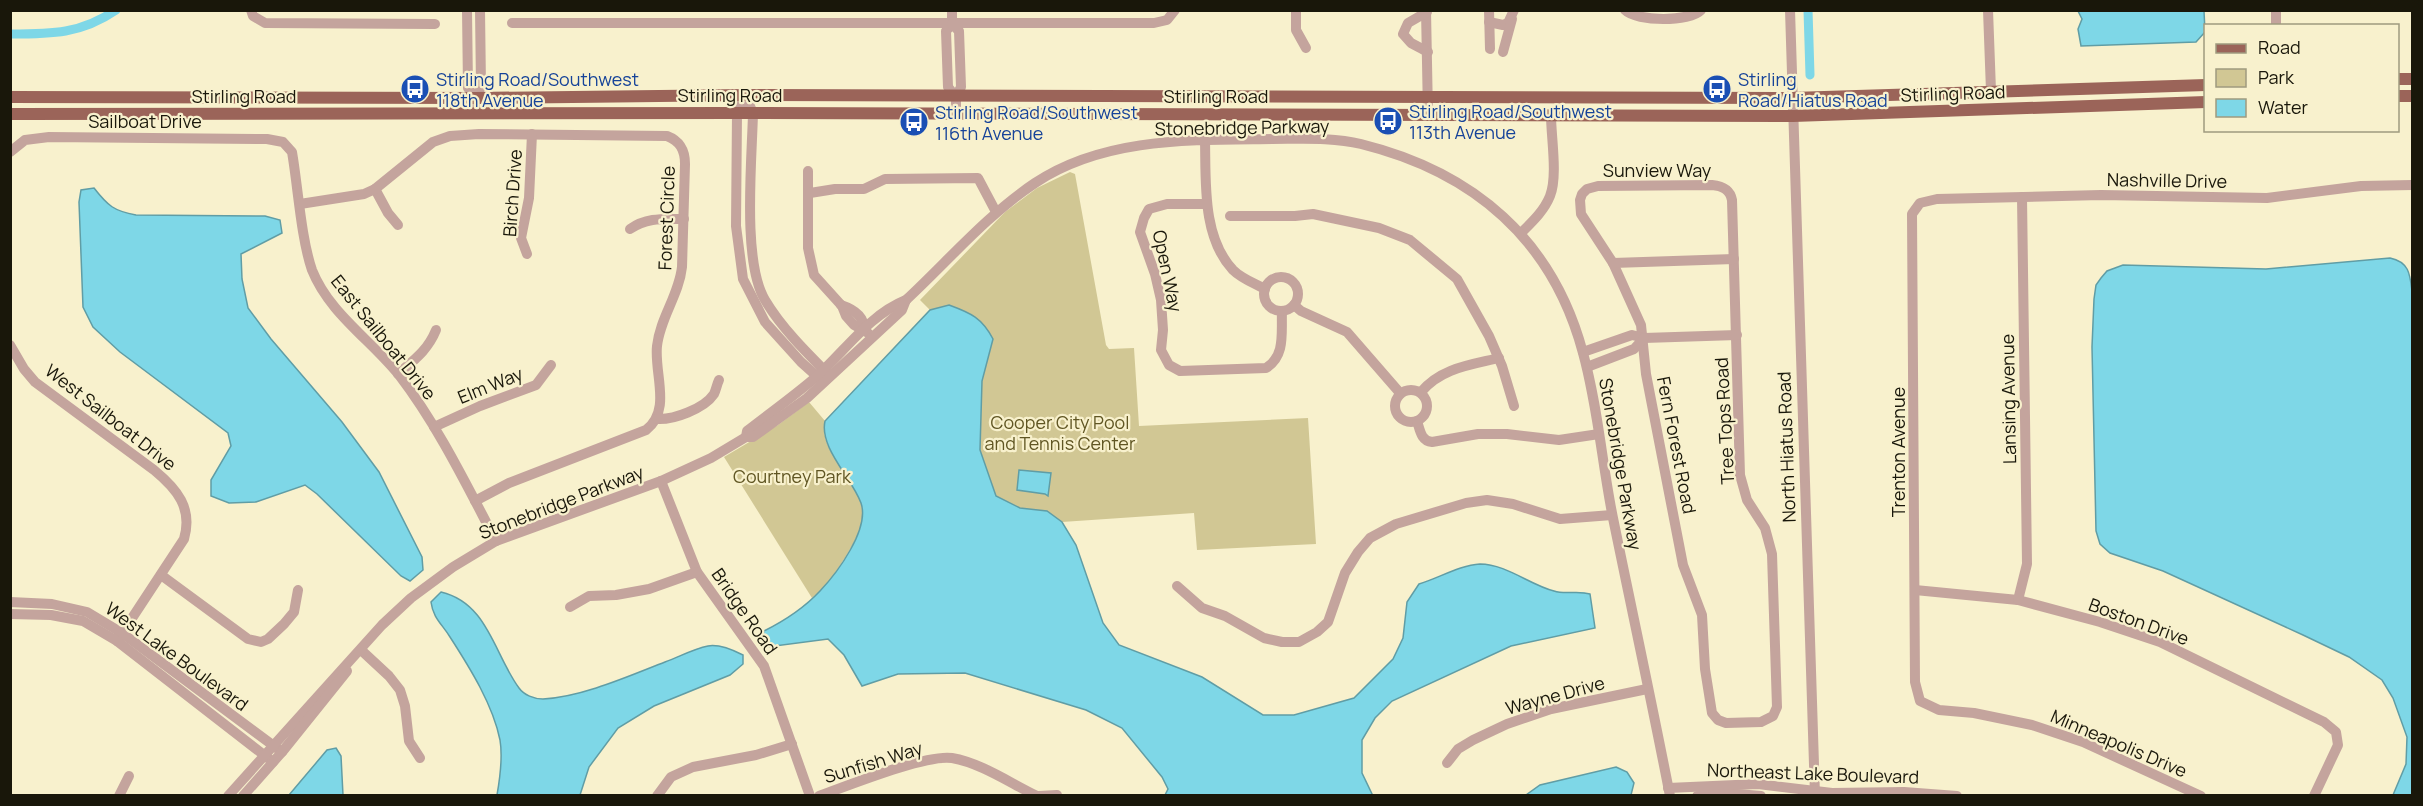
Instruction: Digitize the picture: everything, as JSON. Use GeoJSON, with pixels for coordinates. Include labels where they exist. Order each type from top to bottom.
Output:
{"type":"FeatureCollection","features":[{"type":"Feature","properties":{"kind":"main road","name":"Stirling Road"},"geometry":{"type":"LineString","coordinates":[[10,97],[476,98],[746,95],[1792,98],[2204,85]]}},
{"type":"Feature","properties":{"kind":"main road","name":"Stirling Road"},"geometry":{"type":"LineString","coordinates":[[10,114],[956,113],[1793,116],[2204,102]]}},
{"type":"Feature","properties":{"kind":"street"},"geometry":{"type":"LineString","coordinates":[[467,10],[468,88],[476,98]]}},
{"type":"Feature","properties":{"kind":"street"},"geometry":{"type":"LineString","coordinates":[[476,114],[476,98],[481,87],[480,10]]}},
{"type":"Feature","properties":{"kind":"street"},"geometry":{"type":"LineString","coordinates":[[952,10],[952,24],[946,32],[948,87],[956,97],[956,113]]}},
{"type":"Feature","properties":{"kind":"street"},"geometry":{"type":"LineString","coordinates":[[512,23],[1154,24],[1167,20],[1175,10]]}},
{"type":"Feature","properties":{"kind":"street"},"geometry":{"type":"LineString","coordinates":[[1296,10],[1296,30],[1306,48]]}},
{"type":"Feature","properties":{"kind":"street"},"geometry":{"type":"LineString","coordinates":[[1625,10],[1640,18],[1689,18],[1701,11]]}},
{"type":"Feature","properties":{"kind":"street","name":"North Hiatus Road"},"geometry":{"type":"LineString","coordinates":[[1790,10],[1815,794]]}},
{"type":"Feature","properties":{"kind":"street"},"geometry":{"type":"LineString","coordinates":[[1988,10],[1990,92]]}},
{"type":"Feature","properties":{"kind":"street"},"geometry":{"type":"LineString","coordinates":[[1426,11],[1428,114]]}},
{"type":"Feature","properties":{"kind":"street"},"geometry":{"type":"LineString","coordinates":[[1426,11],[1408,23],[1403,34],[1411,43],[1428,52]]}},
{"type":"Feature","properties":{"kind":"street"},"geometry":{"type":"LineString","coordinates":[[252,13],[265,23],[435,24]]}},
{"type":"Feature","properties":{"kind":"street"},"geometry":{"type":"LineString","coordinates":[[1489,16],[1503,25],[1513,15]]}},
{"type":"Feature","properties":{"kind":"street"},"geometry":{"type":"LineString","coordinates":[[1503,52],[1513,15]]}},
{"type":"Feature","properties":{"kind":"street"},"geometry":{"type":"LineString","coordinates":[[1489,16],[1490,49]]}},
{"type":"Feature","properties":{"kind":"street"},"geometry":{"type":"LineString","coordinates":[[746,95],[736,113],[736,225],[743,279],[765,322],[801,362],[824,376]]}},
{"type":"Feature","properties":{"kind":"street"},"geometry":{"type":"LineString","coordinates":[[746,95],[753,113],[750,234],[756,275],[768,306],[824,376]]}},
{"type":"Feature","properties":{"kind":"street"},"geometry":{"type":"LineString","coordinates":[[1521,233],[1541,212],[1551,194],[1553,172],[1551,114]]}},
{"type":"Feature","properties":{"kind":"street","name":"Forest Circle"},"geometry":{"type":"LineString","coordinates":[[300,204],[353,197],[375,189],[433,142],[450,136],[532,134],[667,136],[675,139],[685,154],[681,275],[657,345],[656,373],[661,399],[657,419]]}},
{"type":"Feature","properties":{"kind":"street","name":"Birch Drive"},"geometry":{"type":"LineString","coordinates":[[527,254],[521,238],[529,198],[532,134]]}},
{"type":"Feature","properties":{"kind":"street","name":"Sailboat Drive"},"geometry":{"type":"LineString","coordinates":[[10,152],[25,140],[49,137],[267,139],[283,142]]}},
{"type":"Feature","properties":{"kind":"street","name":"Stonebridge Parkway"},"geometry":{"type":"LineString","coordinates":[[243,795],[268,758],[272,745],[342,668],[348,665],[382,625],[411,598],[442,575],[496,541],[661,481],[711,458],[746,437],[747,431],[873,338],[902,310],[906,300],[996,212],[1037,182],[1072,164],[1115,150],[1160,142],[1312,139],[1359,143],[1401,156],[1443,173],[1486,200],[1521,233],[1554,281],[1572,319],[1587,367],[1612,515],[1669,792]]}},
{"type":"Feature","properties":{"kind":"street"},"geometry":{"type":"LineString","coordinates":[[1205,140],[1207,204],[1215,237],[1232,269],[1241,277],[1265,289]]}},
{"type":"Feature","properties":{"kind":"street","name":"East Sailboat Drive"},"geometry":{"type":"LineString","coordinates":[[283,142],[292,152],[312,269],[326,296],[398,374],[434,427],[496,541]]}},
{"type":"Feature","properties":{"kind":"street"},"geometry":{"type":"LineString","coordinates":[[808,171],[810,193],[808,248],[814,274],[841,305],[852,309],[861,319],[864,329],[873,338]]}},
{"type":"Feature","properties":{"kind":"street"},"geometry":{"type":"LineString","coordinates":[[810,193],[864,189],[885,179],[978,178],[996,212]]}},
{"type":"Feature","properties":{"kind":"street","name":"Sunview Way"},"geometry":{"type":"LineString","coordinates":[[1587,189],[1598,186],[1712,185],[1728,190]]}},
{"type":"Feature","properties":{"kind":"street","name":"Nashville Drive"},"geometry":{"type":"LineString","coordinates":[[1920,203],[1937,199],[2102,195],[2267,198],[2361,186],[2412,185]]}},
{"type":"Feature","properties":{"kind":"street"},"geometry":{"type":"LineString","coordinates":[[375,189],[388,213],[398,225]]}},
{"type":"Feature","properties":{"kind":"street","name":"Fern Forest Road"},"geometry":{"type":"LineString","coordinates":[[1587,189],[1580,200],[1581,214],[1613,262],[1634,307],[1644,338],[1646,374],[1683,565],[1702,615],[1705,676],[1711,708],[1718,720]]}},
{"type":"Feature","properties":{"kind":"street","name":"Tree Tops Road"},"geometry":{"type":"LineString","coordinates":[[1718,720],[1726,723],[1761,722],[1773,716],[1777,700],[1772,554],[1765,528],[1747,500],[1740,475],[1732,200],[1728,190]]}},
{"type":"Feature","properties":{"kind":"street","name":"Lansing Avenue"},"geometry":{"type":"LineString","coordinates":[[2018,600],[2027,564],[2022,197]]}},
{"type":"Feature","properties":{"kind":"street","name":"Trenton Avenue"},"geometry":{"type":"LineString","coordinates":[[1920,203],[1912,214],[1915,682],[1920,702]]}},
{"type":"Feature","properties":{"kind":"street","name":"Open Way"},"geometry":{"type":"LineString","coordinates":[[1207,204],[1167,204],[1149,209],[1140,232],[1155,274],[1161,300],[1163,330],[1161,350],[1169,365],[1180,371],[1266,368],[1275,363],[1280,352],[1282,311]]}},
{"type":"Feature","properties":{"kind":"street"},"geometry":{"type":"LineString","coordinates":[[1230,216],[1313,214],[1379,228],[1410,240],[1457,279],[1499,358],[1514,406]]}},
{"type":"Feature","properties":{"kind":"street"},"geometry":{"type":"LineString","coordinates":[[630,229],[650,219],[684,219]]}},
{"type":"Feature","properties":{"kind":"street"},"geometry":{"type":"LineString","coordinates":[[1613,262],[1734,259]]}},
{"type":"Feature","properties":{"kind":"street"},"geometry":{"type":"LineString","coordinates":[[1276,278],[1291,281],[1298,291],[1294,305],[1282,311],[1272,308],[1265,299],[1265,289],[1276,278]]}},
{"type":"Feature","properties":{"kind":"street","name":"Stonebridge Parkway"},"geometry":{"type":"LineString","coordinates":[[824,376],[864,329],[895,304],[906,300]]}},
{"type":"Feature","properties":{"kind":"street"},"geometry":{"type":"LineString","coordinates":[[1294,305],[1301,311],[1347,332],[1400,393]]}},
{"type":"Feature","properties":{"kind":"street"},"geometry":{"type":"LineString","coordinates":[[398,374],[431,344],[436,330]]}},
{"type":"Feature","properties":{"kind":"street"},"geometry":{"type":"LineString","coordinates":[[1583,352],[1632,335],[1644,338],[1737,335]]}},
{"type":"Feature","properties":{"kind":"street"},"geometry":{"type":"LineString","coordinates":[[1587,367],[1634,349],[1644,338]]}},
{"type":"Feature","properties":{"kind":"street","name":"West Sailboat Drive"},"geometry":{"type":"LineString","coordinates":[[10,345],[24,369],[35,382],[154,470],[172,485],[185,506],[187,528],[184,539],[120,637]]}},
{"type":"Feature","properties":{"kind":"street"},"geometry":{"type":"LineString","coordinates":[[1421,392],[1443,373],[1499,358]]}},
{"type":"Feature","properties":{"kind":"street","name":"Elm Way"},"geometry":{"type":"LineString","coordinates":[[434,427],[480,406],[536,385],[551,365]]}},
{"type":"Feature","properties":{"kind":"street"},"geometry":{"type":"LineString","coordinates":[[475,501],[509,483],[646,430],[657,419],[668,420],[677,417],[702,404],[713,395],[719,380]]}},
{"type":"Feature","properties":{"kind":"street"},"geometry":{"type":"LineString","coordinates":[[1413,389],[1421,392],[1426,398],[1428,409],[1422,418],[1417,421],[1406,421],[1398,415],[1395,405],[1400,393],[1413,389]]}},
{"type":"Feature","properties":{"kind":"street"},"geometry":{"type":"LineString","coordinates":[[1417,421],[1424,440],[1431,442],[1478,434],[1506,434],[1559,440],[1599,434]]}},
{"type":"Feature","properties":{"kind":"street","name":"Bridge Road"},"geometry":{"type":"LineString","coordinates":[[661,481],[697,572],[764,666],[810,795]]}},
{"type":"Feature","properties":{"kind":"street"},"geometry":{"type":"LineString","coordinates":[[1177,586],[1202,608],[1225,616],[1264,638],[1282,642],[1299,642],[1317,632],[1328,622],[1345,573],[1358,552],[1370,538],[1396,524],[1466,502],[1486,500],[1513,504],[1560,519],[1612,515]]}},
{"type":"Feature","properties":{"kind":"street"},"geometry":{"type":"LineString","coordinates":[[570,607],[589,596],[616,595],[649,589],[697,572]]}},
{"type":"Feature","properties":{"kind":"street"},"geometry":{"type":"LineString","coordinates":[[161,575],[255,642],[268,639],[294,612],[298,591]]}},
{"type":"Feature","properties":{"kind":"street","name":"Boston Drive"},"geometry":{"type":"LineString","coordinates":[[1915,590],[2018,600],[2100,622],[2160,642],[2324,722],[2336,732],[2338,745],[2314,795]]}},
{"type":"Feature","properties":{"kind":"street","name":"West Lake Boulevard"},"geometry":{"type":"LineString","coordinates":[[10,602],[52,604],[87,612],[282,752]]}},
{"type":"Feature","properties":{"kind":"street","name":"West Lake Boulevard"},"geometry":{"type":"LineString","coordinates":[[10,614],[51,615],[83,621],[120,637],[268,758]]}},
{"type":"Feature","properties":{"kind":"street"},"geometry":{"type":"LineString","coordinates":[[361,650],[389,676],[400,690],[405,706],[409,741],[420,758]]}},
{"type":"Feature","properties":{"kind":"street","name":"Stonebridge Parkway"},"geometry":{"type":"LineString","coordinates":[[228,795],[268,758],[282,752],[347,672],[348,665]]}},
{"type":"Feature","properties":{"kind":"street","name":"Wayne Drive"},"geometry":{"type":"LineString","coordinates":[[1447,764],[1458,749],[1506,724],[1551,709],[1647,689]]}},
{"type":"Feature","properties":{"kind":"street","name":"Minneapolis Drive"},"geometry":{"type":"LineString","coordinates":[[1920,702],[1931,708],[2032,724],[2083,742],[2201,795]]}},
{"type":"Feature","properties":{"kind":"street"},"geometry":{"type":"LineString","coordinates":[[657,795],[671,777],[693,767],[756,755],[792,744]]}},
{"type":"Feature","properties":{"kind":"street","name":"Sunfish Way"},"geometry":{"type":"LineString","coordinates":[[819,795],[915,763],[950,758],[976,766],[1038,795],[1057,795]]}},
{"type":"Feature","properties":{"kind":"street"},"geometry":{"type":"LineString","coordinates":[[119,795],[129,776]]}},
{"type":"Feature","properties":{"kind":"street","name":"Northeast Lake Boulevard"},"geometry":{"type":"LineString","coordinates":[[1669,792],[1747,783],[1815,794],[1957,795]]}},
{"type":"Feature","properties":{"kind":"street","name":"Northeast Lake Boulevard"},"geometry":{"type":"LineString","coordinates":[[1697,795],[1761,795]]}},
{"type":"Feature","properties":{"kind":"green space","name":"Cooper City Pool and Tennis Center"},"geometry":{"type":"Polygon","coordinates":[[[1070,172],[1075,174],[1106,345],[1109,349],[1134,348],[1139,426],[1308,418],[1316,544],[1197,550],[1194,513],[1062,522],[1047,511],[1020,508],[996,496],[980,450],[982,381],[993,339],[949,305],[930,310],[920,300],[1005,212],[1037,188],[1070,172]]]}},
{"type":"Feature","properties":{"kind":"green space","name":"Courtney Park"},"geometry":{"type":"Polygon","coordinates":[[[809,402],[825,421],[824,433],[827,444],[856,490],[863,513],[861,528],[849,551],[823,588],[812,598],[724,457],[778,425],[809,402]]]}},
{"type":"Feature","properties":{"kind":"water"},"geometry":{"type":"Polygon","coordinates":[[[2078,11],[2204,11],[2204,33],[2196,42],[2081,46],[2078,29],[2082,19],[2078,11]]]}},
{"type":"Feature","properties":{"kind":"water"},"geometry":{"type":"Polygon","coordinates":[[[94,188],[112,207],[136,215],[265,216],[280,220],[282,233],[241,254],[242,279],[248,308],[271,339],[342,422],[379,472],[422,557],[423,570],[410,581],[401,576],[305,485],[256,502],[229,503],[211,496],[211,480],[231,446],[228,433],[120,352],[93,327],[83,307],[79,202],[81,190],[94,188]]]}},
{"type":"Feature","properties":{"kind":"water"},"geometry":{"type":"Polygon","coordinates":[[[2390,258],[2405,266],[2412,291],[2412,796],[2393,795],[2406,764],[2407,737],[2393,698],[2382,680],[2349,657],[2303,635],[2163,571],[2110,553],[2100,544],[2096,531],[2092,347],[2094,299],[2096,285],[2107,271],[2123,265],[2266,269],[2390,258]]]}},
{"type":"Feature","properties":{"kind":"water"},"geometry":{"type":"Polygon","coordinates":[[[949,305],[975,317],[985,326],[993,339],[982,381],[980,450],[996,496],[1020,508],[1047,511],[1062,522],[1076,545],[1103,623],[1119,645],[1202,677],[1263,715],[1294,715],[1354,698],[1393,659],[1403,638],[1407,602],[1419,584],[1465,567],[1490,565],[1554,591],[1590,594],[1595,628],[1511,646],[1392,701],[1375,718],[1362,740],[1362,773],[1373,796],[1165,795],[1168,789],[1162,777],[1122,728],[1086,710],[965,673],[898,674],[862,686],[844,655],[828,639],[767,647],[761,641],[764,631],[808,603],[820,591],[843,562],[861,525],[863,514],[861,503],[831,452],[824,431],[825,421],[930,310],[949,305]]]}},
{"type":"Feature","properties":{"kind":"water"},"geometry":{"type":"Polygon","coordinates":[[[1019,470],[1051,473],[1048,496],[1017,490],[1019,470]]]}},
{"type":"Feature","properties":{"kind":"water"},"geometry":{"type":"Polygon","coordinates":[[[441,592],[457,598],[480,618],[519,688],[526,695],[536,698],[558,697],[589,690],[708,646],[730,649],[743,655],[743,664],[730,675],[654,706],[618,728],[589,767],[580,795],[497,795],[501,754],[497,727],[473,674],[434,612],[431,602],[441,592]]]}},
{"type":"Feature","properties":{"kind":"water"},"geometry":{"type":"Polygon","coordinates":[[[336,748],[341,756],[343,795],[289,795],[327,750],[336,748]]]}},
{"type":"Feature","properties":{"kind":"water"},"geometry":{"type":"Polygon","coordinates":[[[1616,767],[1627,772],[1634,783],[1631,795],[1526,795],[1540,785],[1616,767]]]}},
{"type":"Feature","properties":{"kind":"waterway"},"geometry":{"type":"LineString","coordinates":[[10,34],[66,31],[91,24],[116,10]]}},
{"type":"Feature","properties":{"kind":"waterway"},"geometry":{"type":"LineString","coordinates":[[1808,10],[1810,75]]}},
{"type":"Feature","properties":{"kind":"place","name":"Stirling Road/Southwest 118th Avenue"},"geometry":{"type":"Point","coordinates":[415,89]}},
{"type":"Feature","properties":{"kind":"place","name":"Stirling Road/Hiatus Road"},"geometry":{"type":"Point","coordinates":[1717,89]}},
{"type":"Feature","properties":{"kind":"place","name":"Stirling Road/Southwest 113th Avenue"},"geometry":{"type":"Point","coordinates":[1388,121]}},
{"type":"Feature","properties":{"kind":"place","name":"Stirling Road/Southwest 116th Avenue"},"geometry":{"type":"Point","coordinates":[914,122]}}]}
